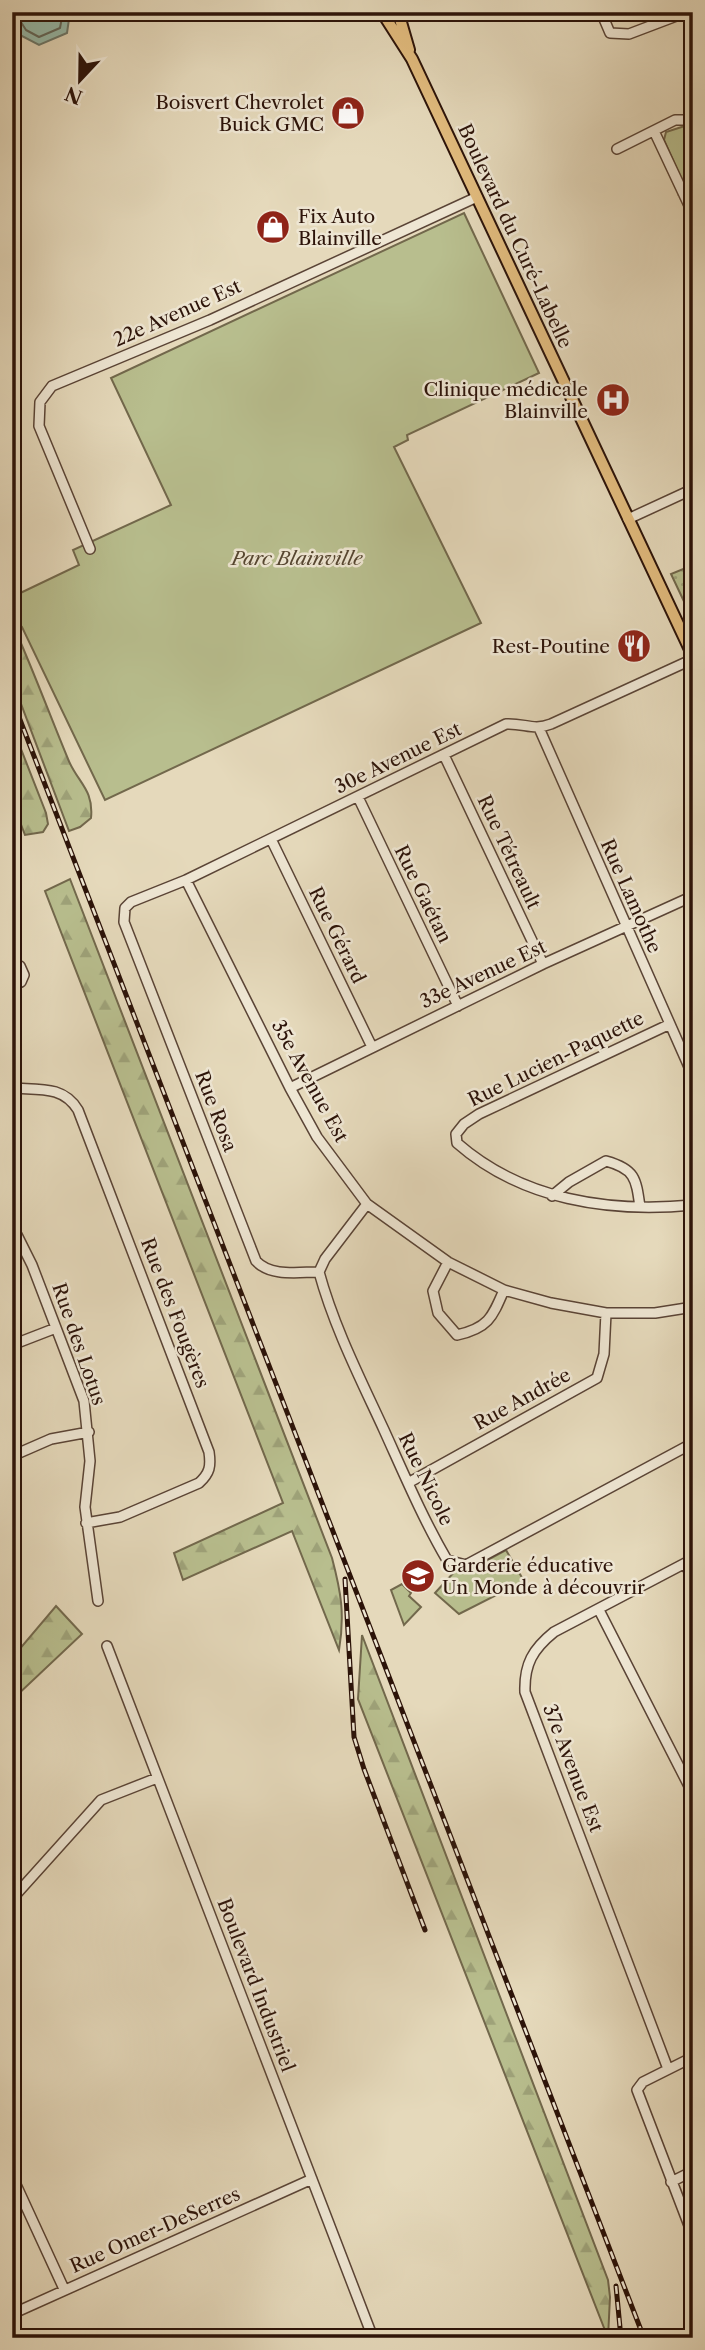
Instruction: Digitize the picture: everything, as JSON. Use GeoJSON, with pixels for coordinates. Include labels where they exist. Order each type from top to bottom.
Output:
{"type":"FeatureCollection","features":[{"type":"Feature","properties":{"kind":"main road","name":"Boulevard du Curé-Labelle"},"geometry":{"type":"LineString","coordinates":[[382,12],[412,59],[693,657]]}},
{"type":"Feature","properties":{"kind":"main road","name":"Boulevard du Curé-Labelle"},"geometry":{"type":"LineString","coordinates":[[398,12],[412,59]]}},
{"type":"Feature","properties":{"kind":"street"},"geometry":{"type":"LineString","coordinates":[[601,12],[610,33],[629,34],[687,12]]}},
{"type":"Feature","properties":{"kind":"street"},"geometry":{"type":"LineString","coordinates":[[649,12],[655,24]]}},
{"type":"Feature","properties":{"kind":"street"},"geometry":{"type":"LineString","coordinates":[[617,149],[675,120],[693,120]]}},
{"type":"Feature","properties":{"kind":"street"},"geometry":{"type":"LineString","coordinates":[[654,131],[693,214]]}},
{"type":"Feature","properties":{"kind":"street"},"geometry":{"type":"LineString","coordinates":[[683,194],[693,188]]}},
{"type":"Feature","properties":{"kind":"street","name":"22e Avenue Est"},"geometry":{"type":"LineString","coordinates":[[90,549],[39,426],[40,402],[52,386],[209,320],[477,197]]}},
{"type":"Feature","properties":{"kind":"street"},"geometry":{"type":"LineString","coordinates":[[628,519],[693,489]]}},
{"type":"Feature","properties":{"kind":"street"},"geometry":{"type":"LineString","coordinates":[[539,729],[693,657]]}},
{"type":"Feature","properties":{"kind":"street","name":"30e Avenue Est"},"geometry":{"type":"LineString","coordinates":[[123,911],[131,902],[186,880],[506,724],[521,723],[539,729]]}},
{"type":"Feature","properties":{"kind":"street","name":"Rue Lamothe"},"geometry":{"type":"LineString","coordinates":[[539,729],[668,1025],[693,1076]]}},
{"type":"Feature","properties":{"kind":"street","name":"Rue Tétreault"},"geometry":{"type":"LineString","coordinates":[[444,755],[543,964]]}},
{"type":"Feature","properties":{"kind":"street","name":"Rue Gaétan"},"geometry":{"type":"LineString","coordinates":[[358,797],[458,1006]]}},
{"type":"Feature","properties":{"kind":"street","name":"Rue Gérard"},"geometry":{"type":"LineString","coordinates":[[271,839],[372,1047]]}},
{"type":"Feature","properties":{"kind":"street","name":"35e Avenue Est"},"geometry":{"type":"LineString","coordinates":[[186,880],[317,1137],[367,1204],[448,1262],[504,1290],[551,1303],[606,1313],[655,1313],[693,1307]]}},
{"type":"Feature","properties":{"kind":"street","name":"33e Avenue Est"},"geometry":{"type":"LineString","coordinates":[[290,1088],[543,964],[693,896]]}},
{"type":"Feature","properties":{"kind":"street","name":"Rue Rosa"},"geometry":{"type":"LineString","coordinates":[[123,911],[124,922],[256,1261],[262,1268],[272,1272],[318,1272]]}},
{"type":"Feature","properties":{"kind":"street"},"geometry":{"type":"LineString","coordinates":[[12,963],[20,966],[24,975],[21,982],[12,986]]}},
{"type":"Feature","properties":{"kind":"street","name":"Rue Lucien-Paquette"},"geometry":{"type":"LineString","coordinates":[[668,1025],[479,1114],[464,1124],[456,1134],[457,1143],[510,1179],[552,1196],[601,1205],[693,1205]]}},
{"type":"Feature","properties":{"kind":"street","name":"Rue des Fougères"},"geometry":{"type":"LineString","coordinates":[[12,1088],[62,1093],[72,1099],[78,1110],[209,1452],[211,1465],[208,1475],[199,1483],[120,1517],[86,1524]]}},
{"type":"Feature","properties":{"kind":"street"},"geometry":{"type":"LineString","coordinates":[[552,1196],[569,1182],[606,1161],[626,1167],[637,1183],[640,1207]]}},
{"type":"Feature","properties":{"kind":"street"},"geometry":{"type":"LineString","coordinates":[[318,1272],[367,1204]]}},
{"type":"Feature","properties":{"kind":"street","name":"Rue des Lotus"},"geometry":{"type":"LineString","coordinates":[[12,1230],[32,1265],[84,1401],[90,1461],[86,1524],[97,1601]]}},
{"type":"Feature","properties":{"kind":"street"},"geometry":{"type":"LineString","coordinates":[[448,1262],[433,1291],[438,1313],[457,1335],[475,1331],[492,1318],[504,1290]]}},
{"type":"Feature","properties":{"kind":"street","name":"Rue Nicole"},"geometry":{"type":"LineString","coordinates":[[318,1272],[345,1346],[447,1560],[466,1565],[693,1443]]}},
{"type":"Feature","properties":{"kind":"street","name":"Rue Andrée"},"geometry":{"type":"LineString","coordinates":[[408,1483],[597,1378],[604,1354],[606,1313]]}},
{"type":"Feature","properties":{"kind":"street"},"geometry":{"type":"LineString","coordinates":[[12,1345],[56,1328]]}},
{"type":"Feature","properties":{"kind":"street"},"geometry":{"type":"LineString","coordinates":[[12,1456],[51,1438],[89,1432]]}},
{"type":"Feature","properties":{"kind":"street"},"geometry":{"type":"LineString","coordinates":[[689,1562],[693,1579]]}},
{"type":"Feature","properties":{"kind":"street","name":"37e Avenue Est"},"geometry":{"type":"LineString","coordinates":[[668,2069],[525,1692],[526,1674],[537,1647],[554,1632],[689,1562]]}},
{"type":"Feature","properties":{"kind":"street"},"geometry":{"type":"LineString","coordinates":[[598,1610],[693,1794]]}},
{"type":"Feature","properties":{"kind":"street","name":"Boulevard Industriel"},"geometry":{"type":"LineString","coordinates":[[107,1646],[373,2338]]}},
{"type":"Feature","properties":{"kind":"street"},"geometry":{"type":"LineString","coordinates":[[12,1899],[97,1804],[110,1796],[157,1778]]}},
{"type":"Feature","properties":{"kind":"street"},"geometry":{"type":"LineString","coordinates":[[693,2057],[643,2082],[637,2090],[693,2235]]}},
{"type":"Feature","properties":{"kind":"street"},"geometry":{"type":"LineString","coordinates":[[671,2182],[693,2171]]}},
{"type":"Feature","properties":{"kind":"street"},"geometry":{"type":"LineString","coordinates":[[12,2176],[64,2289]]}},
{"type":"Feature","properties":{"kind":"street","name":"Rue Omer-DeSerres"},"geometry":{"type":"LineString","coordinates":[[12,2314],[312,2179]]}},
{"type":"Feature","properties":{"kind":"green space"},"geometry":{"type":"Polygon","coordinates":[[[691,124],[693,179],[683,183],[664,140],[666,132],[691,124]]]}},
{"type":"Feature","properties":{"kind":"green space","name":"Parc Blainville"},"geometry":{"type":"Polygon","coordinates":[[[464,213],[539,373],[407,435],[408,440],[394,447],[481,623],[105,800],[22,627],[12,616],[12,597],[79,565],[73,550],[171,505],[111,378],[464,213]]]}},
{"type":"Feature","properties":{"kind":"green space"},"geometry":{"type":"Polygon","coordinates":[[[693,565],[693,611],[689,612],[671,574],[693,565]]]}},
{"type":"Feature","properties":{"kind":"green space"},"geometry":{"type":"Polygon","coordinates":[[[12,629],[24,649],[68,759],[90,800],[91,818],[80,827],[69,831],[12,680],[12,629]]]}},
{"type":"Feature","properties":{"kind":"green space"},"geometry":{"type":"Polygon","coordinates":[[[12,726],[46,813],[48,824],[43,832],[25,835],[12,801],[12,726]]]}},
{"type":"Feature","properties":{"kind":"green space"},"geometry":{"type":"Polygon","coordinates":[[[70,879],[332,1558],[341,1603],[339,1650],[292,1531],[183,1580],[174,1553],[283,1503],[45,891],[70,879]]]}},
{"type":"Feature","properties":{"kind":"green space"},"geometry":{"type":"Polygon","coordinates":[[[506,1550],[524,1581],[459,1614],[435,1593],[456,1570],[469,1570],[506,1550]]]}},
{"type":"Feature","properties":{"kind":"green space"},"geometry":{"type":"Polygon","coordinates":[[[402,1584],[411,1593],[409,1596],[421,1607],[404,1625],[391,1590],[402,1584]]]}},
{"type":"Feature","properties":{"kind":"green space"},"geometry":{"type":"Polygon","coordinates":[[[56,1606],[82,1634],[12,1700],[12,1658],[56,1606]]]}},
{"type":"Feature","properties":{"kind":"green space"},"geometry":{"type":"Polygon","coordinates":[[[362,1635],[608,2280],[608,2338],[358,1699],[362,1635]]]}},
{"type":"Feature","properties":{"kind":"water"},"geometry":{"type":"Polygon","coordinates":[[[12,12],[70,12],[67,33],[39,45],[20,35],[12,12]]]}},
{"type":"Feature","properties":{"kind":"railway"},"geometry":{"type":"LineString","coordinates":[[12,699],[644,2338]]}},
{"type":"Feature","properties":{"kind":"railway"},"geometry":{"type":"LineString","coordinates":[[345,1579],[354,1737],[425,1930]]}},
{"type":"Feature","properties":{"kind":"railway"},"geometry":{"type":"LineString","coordinates":[[616,2286],[621,2338]]}},
{"type":"Feature","properties":{"kind":"place","name":"Boisvert Chevrolet Buick GMC"},"geometry":{"type":"Point","coordinates":[348,113]}},
{"type":"Feature","properties":{"kind":"place","name":"Fix Auto Blainville"},"geometry":{"type":"Point","coordinates":[273,227]}},
{"type":"Feature","properties":{"kind":"place","name":"Clinique médicale Blainville"},"geometry":{"type":"Point","coordinates":[613,400]}},
{"type":"Feature","properties":{"kind":"place","name":"Rest-Poutine"},"geometry":{"type":"Point","coordinates":[634,646]}},
{"type":"Feature","properties":{"kind":"place","name":"Garderie éducative Un Monde à découvrir"},"geometry":{"type":"Point","coordinates":[418,1576]}}]}
